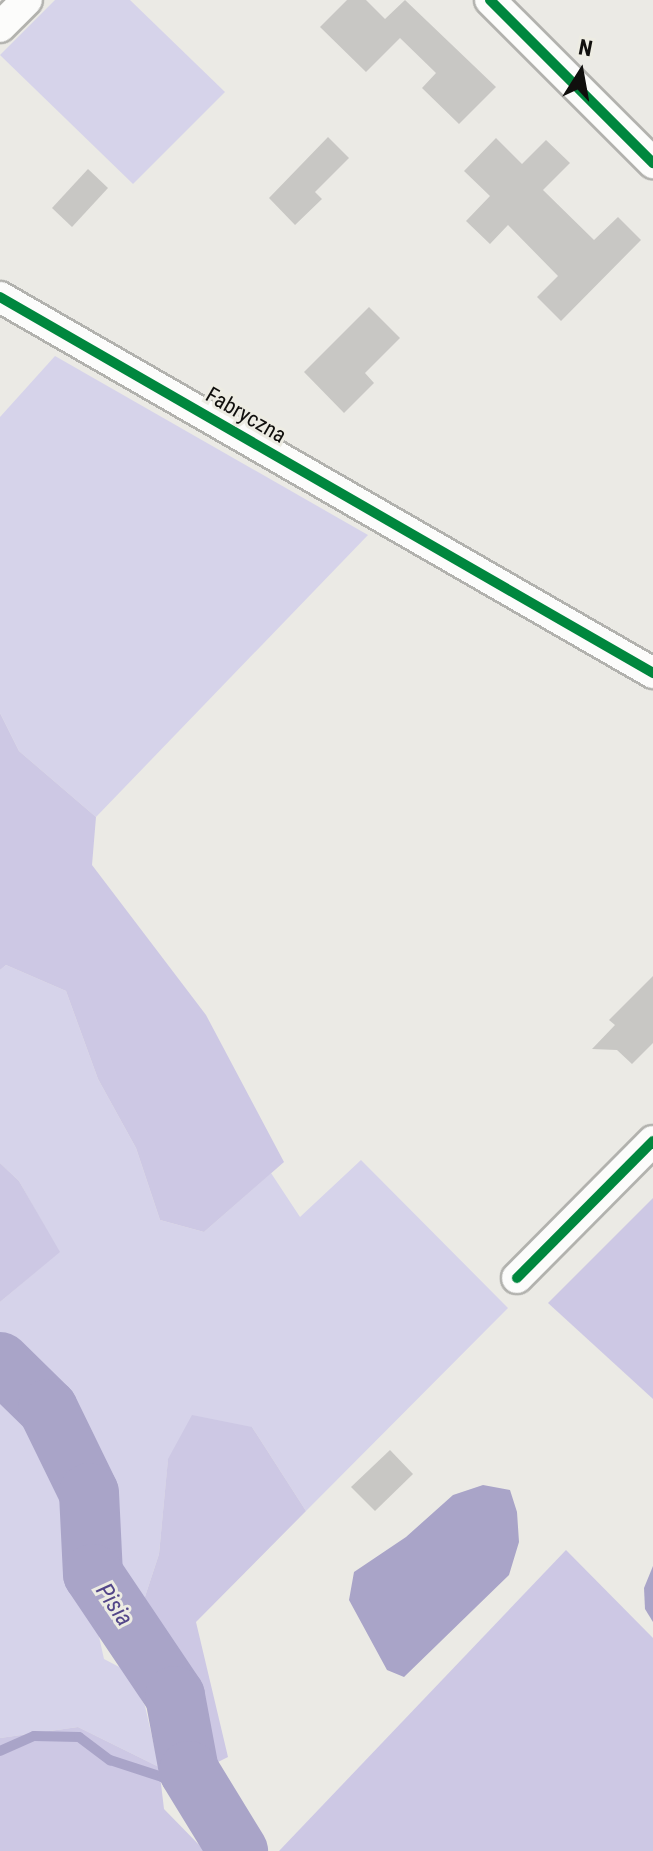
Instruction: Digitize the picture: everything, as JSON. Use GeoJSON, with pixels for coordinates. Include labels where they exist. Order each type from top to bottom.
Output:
{"type":"FeatureCollection","features":[{"type":"Feature","properties":{"kind":"street"},"geometry":{"type":"LineString","coordinates":[[0,27],[27,0]]}},
{"type":"Feature","properties":{"kind":"street"},"geometry":{"type":"LineString","coordinates":[[490,0],[653,163]]}},
{"type":"Feature","properties":{"kind":"street","name":"Fabryczna"},"geometry":{"type":"LineString","coordinates":[[0,297],[653,673]]}},
{"type":"Feature","properties":{"kind":"street"},"geometry":{"type":"LineString","coordinates":[[517,1278],[653,1141]]}},
{"type":"Feature","properties":{"kind":"shaded area"},"geometry":{"type":"Polygon","coordinates":[[[55,0],[130,0],[225,92],[133,184],[0,55],[55,0]]]}},
{"type":"Feature","properties":{"kind":"shaded area"},"geometry":{"type":"Polygon","coordinates":[[[55,356],[368,535],[96,817],[19,751],[0,713],[0,417],[55,356]]]}},
{"type":"Feature","properties":{"kind":"shaded area"},"geometry":{"type":"Polygon","coordinates":[[[0,713],[19,751],[96,817],[92,865],[206,1015],[284,1162],[204,1232],[160,1220],[136,1148],[98,1079],[66,991],[6,965],[0,970],[0,713]]]}},
{"type":"Feature","properties":{"kind":"shaded area"},"geometry":{"type":"Polygon","coordinates":[[[6,965],[66,991],[98,1079],[136,1148],[160,1220],[204,1232],[271,1173],[300,1217],[361,1160],[508,1308],[306,1511],[252,1427],[168,1460],[159,1554],[139,1615],[108,1557],[108,1477],[83,1442],[60,1388],[0,1338],[0,1302],[59,1252],[19,1181],[0,1163],[0,970],[6,965]]]}},
{"type":"Feature","properties":{"kind":"shaded area"},"geometry":{"type":"Polygon","coordinates":[[[0,1163],[19,1181],[60,1252],[0,1302],[0,1163]]]}},
{"type":"Feature","properties":{"kind":"shaded area"},"geometry":{"type":"Polygon","coordinates":[[[653,1198],[653,1399],[548,1303],[653,1198]]]}},
{"type":"Feature","properties":{"kind":"shaded area"},"geometry":{"type":"Polygon","coordinates":[[[0,1401],[18,1405],[52,1463],[79,1537],[71,1577],[94,1614],[104,1659],[125,1670],[145,1706],[159,1767],[78,1727],[0,1738],[0,1401]]]}},
{"type":"Feature","properties":{"kind":"shaded area"},"geometry":{"type":"Polygon","coordinates":[[[192,1415],[252,1427],[306,1511],[196,1622],[228,1757],[210,1766],[206,1709],[182,1662],[139,1615],[159,1554],[168,1459],[192,1415]]]}},
{"type":"Feature","properties":{"kind":"shaded area"},"geometry":{"type":"Polygon","coordinates":[[[483,1485],[510,1490],[517,1512],[519,1542],[509,1575],[404,1677],[387,1670],[349,1600],[354,1572],[406,1537],[453,1495],[483,1485]]]}},
{"type":"Feature","properties":{"kind":"shaded area"},"geometry":{"type":"Polygon","coordinates":[[[566,1550],[653,1638],[653,1851],[279,1851],[566,1550]]]}},
{"type":"Feature","properties":{"kind":"shaded area"},"geometry":{"type":"Polygon","coordinates":[[[653,1566],[653,1622],[645,1609],[644,1588],[653,1566]]]}},
{"type":"Feature","properties":{"kind":"shaded area"},"geometry":{"type":"Polygon","coordinates":[[[78,1727],[159,1767],[164,1809],[205,1851],[0,1851],[0,1738],[78,1727]]]}},
{"type":"Feature","properties":{"kind":"building"},"geometry":{"type":"Polygon","coordinates":[[[347,0],[366,0],[385,19],[405,0],[496,87],[459,124],[422,88],[436,73],[400,38],[366,72],[320,27],[347,0]]]}},
{"type":"Feature","properties":{"kind":"building"},"geometry":{"type":"Polygon","coordinates":[[[328,137],[349,158],[315,192],[322,199],[295,225],[269,198],[328,137]]]}},
{"type":"Feature","properties":{"kind":"building"},"geometry":{"type":"Polygon","coordinates":[[[496,138],[522,164],[546,140],[570,163],[543,190],[594,240],[618,217],[641,240],[561,321],[537,297],[558,276],[508,225],[490,244],[466,221],[490,196],[464,171],[496,138]]]}},
{"type":"Feature","properties":{"kind":"building"},"geometry":{"type":"Polygon","coordinates":[[[88,169],[108,188],[72,227],[52,208],[88,169]]]}},
{"type":"Feature","properties":{"kind":"building"},"geometry":{"type":"Polygon","coordinates":[[[369,307],[400,338],[365,373],[374,383],[344,413],[304,372],[369,307]]]}},
{"type":"Feature","properties":{"kind":"building"},"geometry":{"type":"Polygon","coordinates":[[[653,976],[653,1043],[632,1064],[617,1050],[592,1049],[615,1025],[609,1020],[653,976]]]}},
{"type":"Feature","properties":{"kind":"building"},"geometry":{"type":"Polygon","coordinates":[[[390,1450],[413,1474],[375,1511],[351,1487],[390,1450]]]}},
{"type":"Feature","properties":{"kind":"waterway","name":"Pisia"},"geometry":{"type":"LineString","coordinates":[[0,1362],[48,1409],[89,1493],[93,1574],[175,1696],[189,1771],[238,1851]]}},
{"type":"Feature","properties":{"kind":"waterway"},"geometry":{"type":"LineString","coordinates":[[0,1751],[34,1736],[79,1737],[110,1760],[162,1777],[189,1771]]}},
{"type":"Feature","properties":{"kind":"cycle path"},"geometry":{"type":"LineString","coordinates":[[490,0],[653,163]]}},
{"type":"Feature","properties":{"kind":"cycle path"},"geometry":{"type":"LineString","coordinates":[[0,297],[653,673]]}},
{"type":"Feature","properties":{"kind":"cycle path"},"geometry":{"type":"LineString","coordinates":[[517,1278],[653,1141]]}}]}
